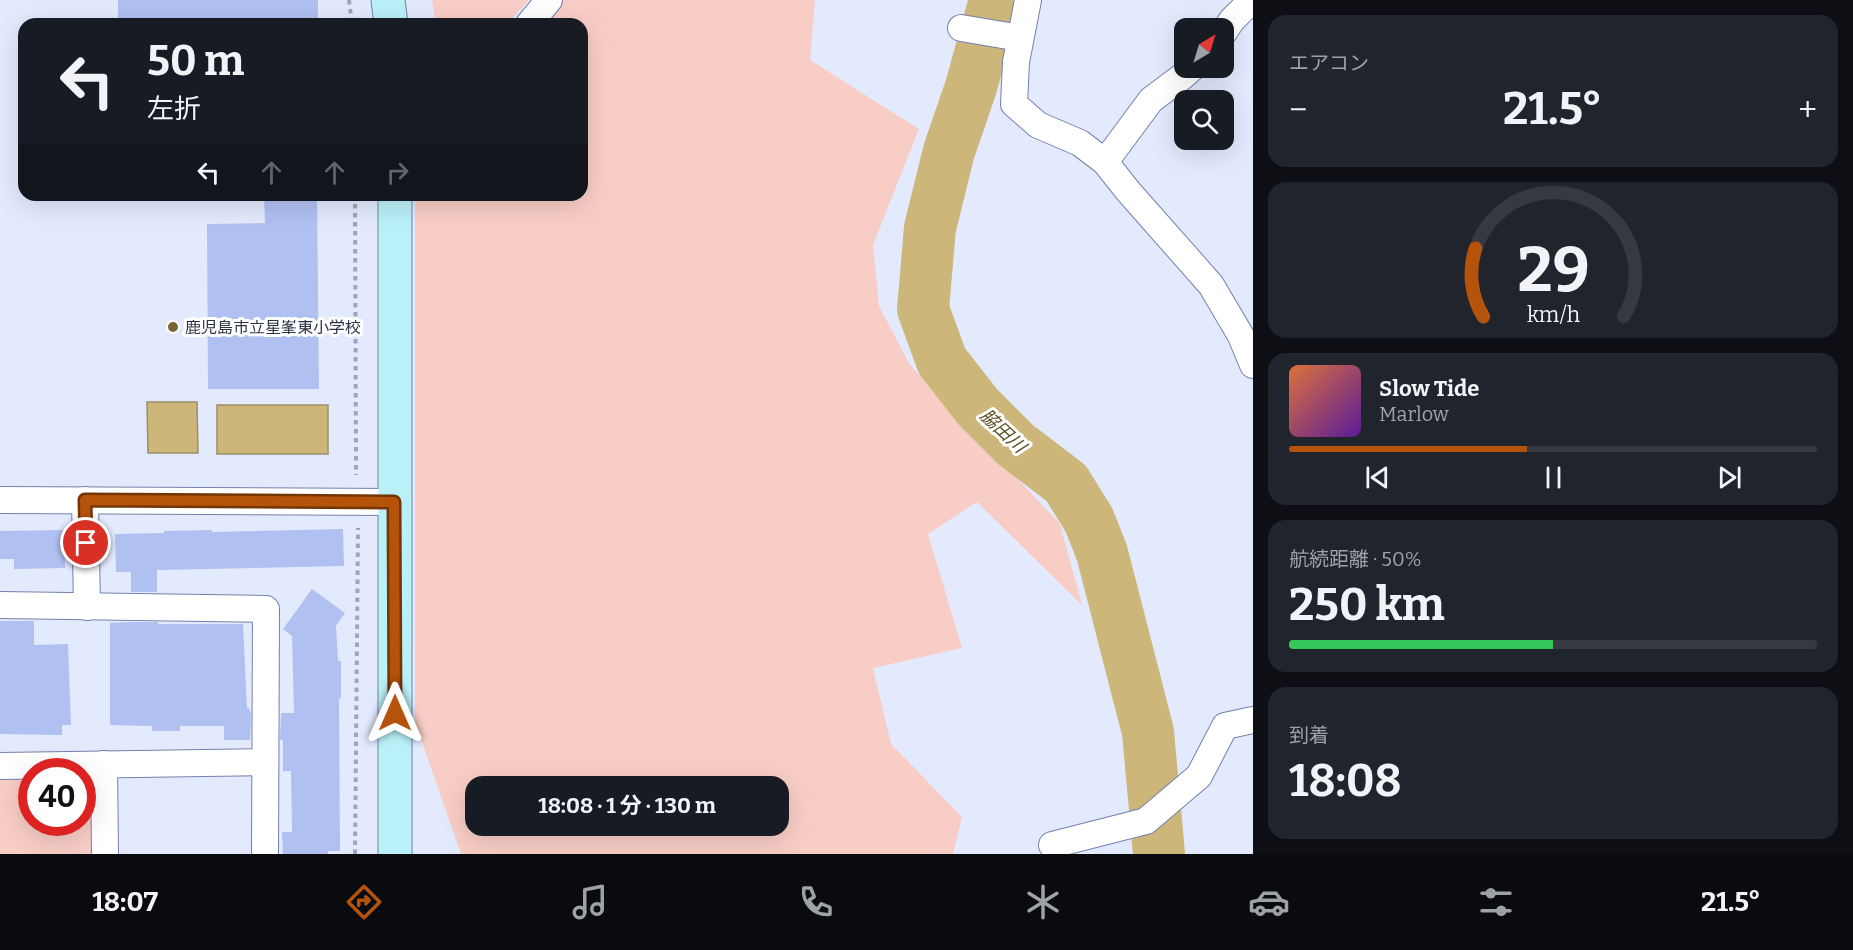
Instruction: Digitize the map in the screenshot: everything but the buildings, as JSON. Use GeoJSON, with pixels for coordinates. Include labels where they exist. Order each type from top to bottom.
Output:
{"type":"FeatureCollection","features":[{"type":"Feature","properties":{"kind":"street"},"geometry":{"type":"LineString","coordinates":[[388,0],[390,18]]}},
{"type":"Feature","properties":{"kind":"street"},"geometry":{"type":"LineString","coordinates":[[534,18],[549,0]]}},
{"type":"Feature","properties":{"kind":"street"},"geometry":{"type":"LineString","coordinates":[[1028,0],[1016,62],[1014,104],[1038,125],[1080,143],[1105,162],[1210,285],[1241,336],[1253,365]]}},
{"type":"Feature","properties":{"kind":"street"},"geometry":{"type":"LineString","coordinates":[[1234,18],[1252,0]]}},
{"type":"Feature","properties":{"kind":"street"},"geometry":{"type":"LineString","coordinates":[[961,28],[1020,38]]}},
{"type":"Feature","properties":{"kind":"street"},"geometry":{"type":"LineString","coordinates":[[1105,162],[1151,100],[1181,78]]}},
{"type":"Feature","properties":{"kind":"street"},"geometry":{"type":"LineString","coordinates":[[395,201],[395,854]]}},
{"type":"Feature","properties":{"kind":"street"},"geometry":{"type":"LineString","coordinates":[[0,500],[394,502]]}},
{"type":"Feature","properties":{"kind":"street"},"geometry":{"type":"LineString","coordinates":[[85,500],[87,607]]}},
{"type":"Feature","properties":{"kind":"street"},"geometry":{"type":"LineString","coordinates":[[0,605],[266,609],[265,854]]}},
{"type":"Feature","properties":{"kind":"street"},"geometry":{"type":"LineString","coordinates":[[1052,845],[1146,821],[1199,776],[1225,726],[1253,720]]}},
{"type":"Feature","properties":{"kind":"street"},"geometry":{"type":"LineString","coordinates":[[0,766],[265,762]]}},
{"type":"Feature","properties":{"kind":"street"},"geometry":{"type":"LineString","coordinates":[[105,764],[105,854]]}},
{"type":"Feature","properties":{"kind":"path"},"geometry":{"type":"LineString","coordinates":[[349,0],[351,18]]}},
{"type":"Feature","properties":{"kind":"shaded area"},"geometry":{"type":"Polygon","coordinates":[[[432,0],[529,0],[513,18],[435,18],[432,0]]]}},
{"type":"Feature","properties":{"kind":"shaded area"},"geometry":{"type":"Polygon","coordinates":[[[562,0],[815,0],[810,60],[919,129],[873,245],[879,306],[910,365],[1060,524],[1082,605],[977,502],[928,534],[962,648],[873,668],[891,744],[962,817],[953,854],[461,854],[415,722],[415,201],[588,201],[588,18],[551,18],[562,0]]]}},
{"type":"Feature","properties":{"kind":"shaded area"},"geometry":{"type":"Polygon","coordinates":[[[147,402],[197,402],[198,453],[148,453],[147,402]]]}},
{"type":"Feature","properties":{"kind":"shaded area"},"geometry":{"type":"Polygon","coordinates":[[[217,405],[328,405],[328,454],[217,454],[217,405]]]}},
{"type":"Feature","properties":{"kind":"shaded area"},"geometry":{"type":"Polygon","coordinates":[[[18,779],[18,836],[95,836],[95,854],[0,854],[0,780],[18,779]]]}},
{"type":"Feature","properties":{"kind":"waterway","name":"脇田川"},"geometry":{"type":"LineString","coordinates":[[995,0],[971,87],[949,151],[930,228],[923,309],[942,361],[978,407],[1016,445],[1066,483],[1089,520],[1102,553],[1148,732],[1159,854]]}},
{"type":"Feature","properties":{"kind":"place","name":"鹿児島市立星峯東小学校"},"geometry":{"type":"Point","coordinates":[173,327]}},
{"type":"Feature","properties":{"kind":"route"},"geometry":{"type":"LineString","coordinates":[[86,543],[85,500],[394,502],[395,713]]}}]}
